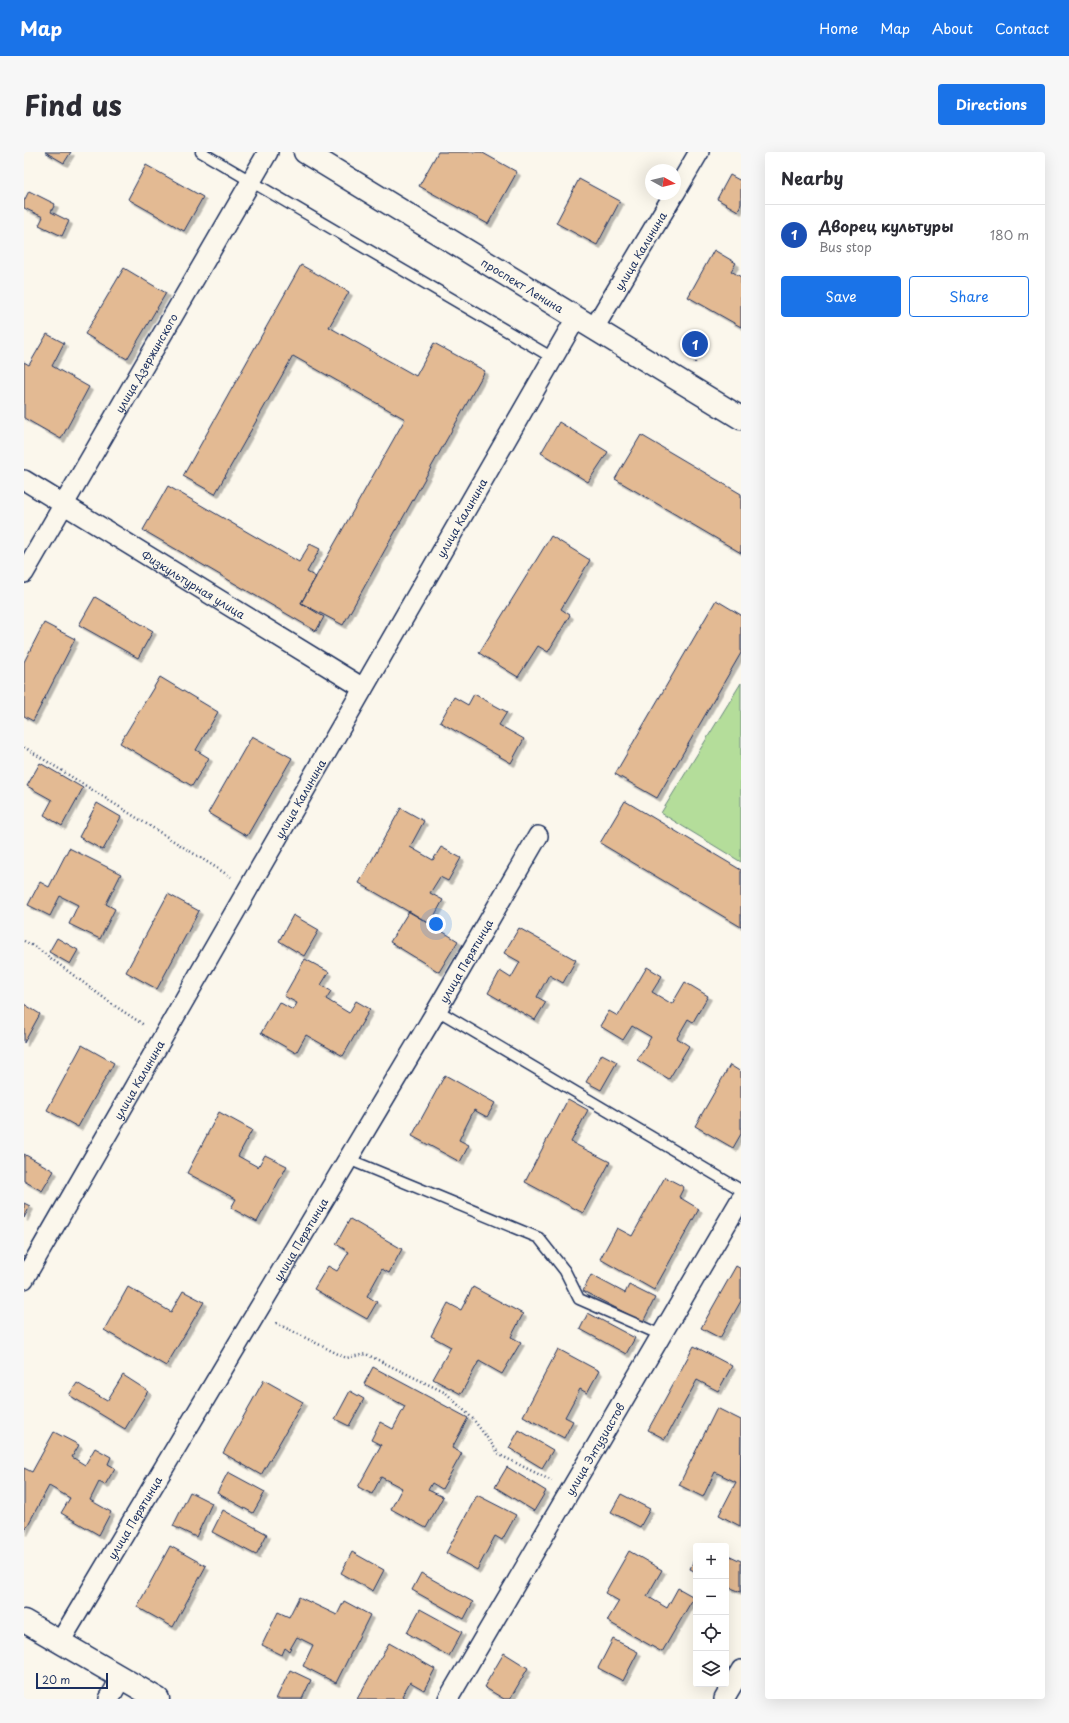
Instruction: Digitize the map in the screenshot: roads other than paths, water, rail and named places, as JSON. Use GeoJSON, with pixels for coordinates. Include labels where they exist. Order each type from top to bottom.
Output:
{"type":"FeatureCollection","features":[{"type":"Feature","properties":{"kind":"main road","name":"проспект Ленина"},"geometry":{"type":"LineString","coordinates":[[305,152],[741,418]]}},
{"type":"Feature","properties":{"kind":"main road"},"geometry":{"type":"LineString","coordinates":[[24,1621],[158,1699]]}},
{"type":"Feature","properties":{"kind":"street","name":"улица Дзержинского"},"geometry":{"type":"LineString","coordinates":[[24,573],[268,152]]}},
{"type":"Feature","properties":{"kind":"street","name":"улица Калинина"},"geometry":{"type":"LineString","coordinates":[[681,183],[699,152]]}},
{"type":"Feature","properties":{"kind":"street","name":"улица Калинина"},"geometry":{"type":"LineString","coordinates":[[24,1279],[553,358],[585,323],[670,200]]}},
{"type":"Feature","properties":{"kind":"street","name":"Физкультурная улица"},"geometry":{"type":"LineString","coordinates":[[24,480],[363,688]]}},
{"type":"Feature","properties":{"kind":"street","name":"улица Перятинца"},"geometry":{"type":"LineString","coordinates":[[60,1642],[348,1159],[538,836]]}},
{"type":"Feature","properties":{"kind":"street","name":"улица Энтузиастов"},"geometry":{"type":"LineString","coordinates":[[448,1699],[741,1200]]}},
{"type":"Feature","properties":{"kind":"street"},"geometry":{"type":"LineString","coordinates":[[724,1699],[741,1670]]}},
{"type":"Feature","properties":{"kind":"street"},"geometry":{"type":"LineString","coordinates":[[109,1699],[121,1678]]}},
{"type":"Feature","properties":{"kind":"lane"},"geometry":{"type":"LineString","coordinates":[[201,152],[553,358]]}},
{"type":"Feature","properties":{"kind":"lane"},"geometry":{"type":"LineString","coordinates":[[436,1010],[741,1190]]}},
{"type":"Feature","properties":{"kind":"lane"},"geometry":{"type":"LineString","coordinates":[[348,1159],[539,1238],[564,1271],[580,1299],[661,1336]]}},
{"type":"Feature","properties":{"kind":"place","name":"Дворец культуры"},"geometry":{"type":"Point","coordinates":[695,344]}}]}
